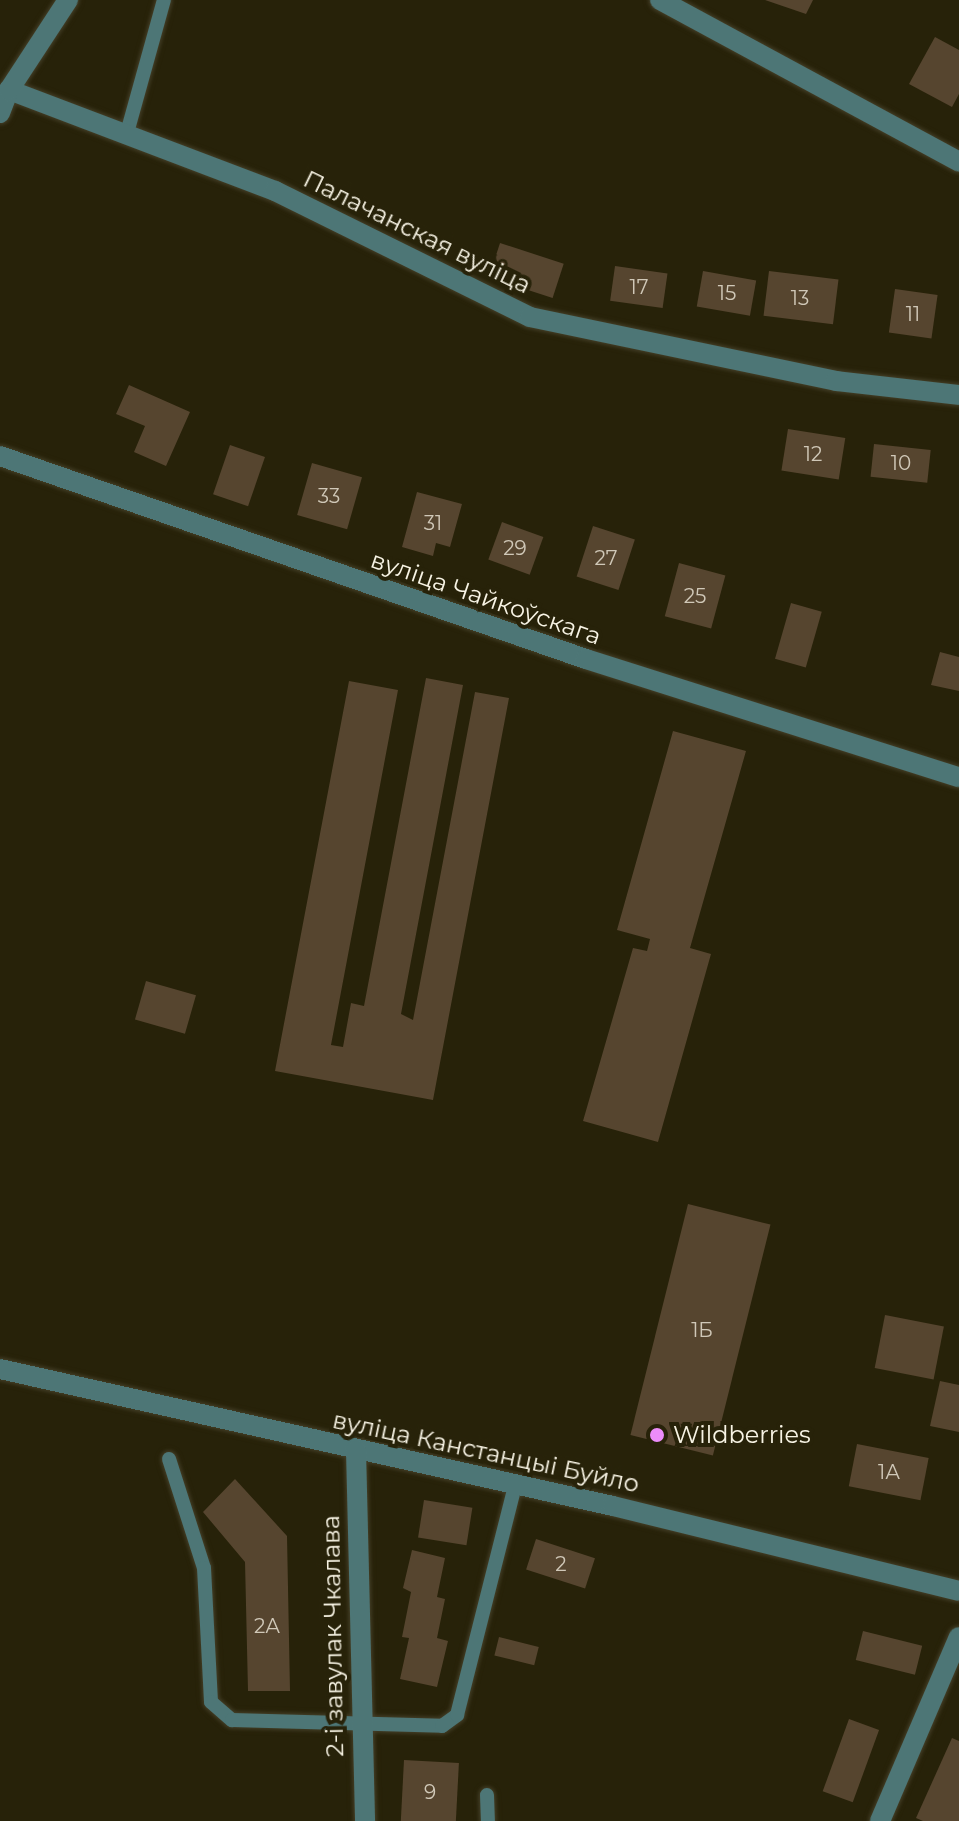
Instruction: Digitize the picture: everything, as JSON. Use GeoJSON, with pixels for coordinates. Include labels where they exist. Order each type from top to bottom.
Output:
{"type":"FeatureCollection","features":[{"type":"Feature","properties":{"kind":"street"},"geometry":{"type":"LineString","coordinates":[[0,113],[9,90],[68,0]]}},
{"type":"Feature","properties":{"kind":"street"},"geometry":{"type":"LineString","coordinates":[[660,0],[959,162]]}},
{"type":"Feature","properties":{"kind":"street","name":"Палачанская вуліца"},"geometry":{"type":"LineString","coordinates":[[9,90],[275,191],[530,317],[836,381],[959,395]]}},
{"type":"Feature","properties":{"kind":"street","name":"вуліца Чайкоўскага"},"geometry":{"type":"LineString","coordinates":[[0,456],[556,649],[959,777]]}},
{"type":"Feature","properties":{"kind":"street","name":"вуліца Канстанцыі Буйло"},"geometry":{"type":"LineString","coordinates":[[0,1369],[515,1485],[959,1591]]}},
{"type":"Feature","properties":{"kind":"street","name":"2-і завулак Чкалава"},"geometry":{"type":"LineString","coordinates":[[356,1450],[365,1821]]}},
{"type":"Feature","properties":{"kind":"street"},"geometry":{"type":"LineString","coordinates":[[880,1821],[959,1637]]}},
{"type":"Feature","properties":{"kind":"lane"},"geometry":{"type":"LineString","coordinates":[[127,133],[164,0]]}},
{"type":"Feature","properties":{"kind":"lane"},"geometry":{"type":"LineString","coordinates":[[169,1459],[204,1568],[211,1702],[232,1720],[442,1726],[457,1715],[515,1485]]}},
{"type":"Feature","properties":{"kind":"lane"},"geometry":{"type":"LineString","coordinates":[[487,1795],[488,1821]]}},
{"type":"Feature","properties":{"kind":"building"},"geometry":{"type":"Polygon","coordinates":[[[765,0],[813,0],[806,14],[765,0]]]}},
{"type":"Feature","properties":{"kind":"building"},"geometry":{"type":"Polygon","coordinates":[[[935,37],[959,50],[959,94],[952,107],[909,84],[935,37]]]}},
{"type":"Feature","properties":{"kind":"building"},"geometry":{"type":"Polygon","coordinates":[[[500,243],[564,264],[553,298],[489,277],[500,243]]]}},
{"type":"Feature","properties":{"kind":"building"},"geometry":{"type":"Polygon","coordinates":[[[615,266],[667,273],[663,308],[610,301],[615,266]]]}},
{"type":"Feature","properties":{"kind":"building"},"geometry":{"type":"Polygon","coordinates":[[[703,271],[756,280],[750,316],[697,306],[703,271]]]}},
{"type":"Feature","properties":{"kind":"building"},"geometry":{"type":"Polygon","coordinates":[[[769,271],[838,280],[833,324],[764,316],[769,271]]]}},
{"type":"Feature","properties":{"kind":"building"},"geometry":{"type":"Polygon","coordinates":[[[895,289],[938,295],[931,339],[889,333],[895,289]]]}},
{"type":"Feature","properties":{"kind":"building"},"geometry":{"type":"Polygon","coordinates":[[[129,385],[190,412],[166,466],[134,452],[145,426],[116,414],[129,385]]]}},
{"type":"Feature","properties":{"kind":"building"},"geometry":{"type":"Polygon","coordinates":[[[788,429],[845,438],[839,480],[781,470],[788,429]]]}},
{"type":"Feature","properties":{"kind":"building"},"geometry":{"type":"Polygon","coordinates":[[[874,444],[931,450],[927,483],[871,477],[874,444]]]}},
{"type":"Feature","properties":{"kind":"building"},"geometry":{"type":"Polygon","coordinates":[[[230,445],[265,457],[248,506],[213,494],[230,445]]]}},
{"type":"Feature","properties":{"kind":"building"},"geometry":{"type":"Polygon","coordinates":[[[312,463],[362,477],[347,529],[297,515],[312,463]]]}},
{"type":"Feature","properties":{"kind":"building"},"geometry":{"type":"Polygon","coordinates":[[[417,492],[462,504],[450,547],[436,543],[433,556],[402,547],[417,492]]]}},
{"type":"Feature","properties":{"kind":"building"},"geometry":{"type":"Polygon","coordinates":[[[502,522],[543,537],[530,575],[488,560],[502,522]]]}},
{"type":"Feature","properties":{"kind":"building"},"geometry":{"type":"Polygon","coordinates":[[[593,526],[635,540],[618,590],[577,576],[593,526]]]}},
{"type":"Feature","properties":{"kind":"building"},"geometry":{"type":"Polygon","coordinates":[[[679,563],[725,575],[711,629],[665,616],[679,563]]]}},
{"type":"Feature","properties":{"kind":"building"},"geometry":{"type":"Polygon","coordinates":[[[791,603],[822,612],[806,668],[775,659],[791,603]]]}},
{"type":"Feature","properties":{"kind":"building"},"geometry":{"type":"Polygon","coordinates":[[[940,652],[959,657],[959,691],[931,685],[940,652]]]}},
{"type":"Feature","properties":{"kind":"building"},"geometry":{"type":"Polygon","coordinates":[[[426,678],[463,685],[401,1014],[413,1020],[475,692],[509,698],[433,1100],[275,1071],[349,681],[398,690],[331,1045],[343,1047],[351,1003],[364,1006],[426,678]]]}},
{"type":"Feature","properties":{"kind":"building"},"geometry":{"type":"Polygon","coordinates":[[[673,731],[746,751],[690,948],[711,954],[658,1142],[583,1121],[633,948],[647,951],[650,939],[617,930],[673,731]]]}},
{"type":"Feature","properties":{"kind":"building"},"geometry":{"type":"Polygon","coordinates":[[[146,981],[196,995],[185,1034],[135,1019],[146,981]]]}},
{"type":"Feature","properties":{"kind":"building"},"geometry":{"type":"Polygon","coordinates":[[[688,1204],[770,1225],[713,1455],[630,1435],[688,1204]]]}},
{"type":"Feature","properties":{"kind":"building"},"geometry":{"type":"Polygon","coordinates":[[[885,1315],[944,1326],[934,1379],[875,1368],[885,1315]]]}},
{"type":"Feature","properties":{"kind":"building"},"geometry":{"type":"Polygon","coordinates":[[[940,1381],[959,1385],[959,1432],[930,1426],[940,1381]]]}},
{"type":"Feature","properties":{"kind":"building"},"geometry":{"type":"Polygon","coordinates":[[[857,1444],[929,1458],[920,1500],[849,1486],[857,1444]]]}},
{"type":"Feature","properties":{"kind":"building"},"geometry":{"type":"Polygon","coordinates":[[[235,1479],[287,1536],[290,1691],[248,1691],[245,1562],[203,1512],[235,1479]]]}},
{"type":"Feature","properties":{"kind":"building"},"geometry":{"type":"Polygon","coordinates":[[[424,1500],[472,1508],[466,1545],[418,1538],[424,1500]]]}},
{"type":"Feature","properties":{"kind":"building"},"geometry":{"type":"Polygon","coordinates":[[[536,1539],[595,1558],[585,1589],[526,1569],[536,1539]]]}},
{"type":"Feature","properties":{"kind":"building"},"geometry":{"type":"Polygon","coordinates":[[[412,1550],[445,1558],[437,1597],[445,1599],[437,1638],[448,1641],[437,1687],[400,1679],[409,1638],[402,1637],[411,1592],[403,1588],[412,1550]]]}},
{"type":"Feature","properties":{"kind":"building"},"geometry":{"type":"Polygon","coordinates":[[[863,1631],[922,1646],[915,1675],[856,1660],[863,1631]]]}},
{"type":"Feature","properties":{"kind":"building"},"geometry":{"type":"Polygon","coordinates":[[[499,1637],[539,1647],[534,1665],[494,1655],[499,1637]]]}},
{"type":"Feature","properties":{"kind":"building"},"geometry":{"type":"Polygon","coordinates":[[[849,1719],[879,1730],[853,1802],[823,1791],[849,1719]]]}},
{"type":"Feature","properties":{"kind":"building"},"geometry":{"type":"Polygon","coordinates":[[[952,1738],[959,1741],[959,1821],[923,1821],[916,1818],[952,1738]]]}},
{"type":"Feature","properties":{"kind":"building"},"geometry":{"type":"Polygon","coordinates":[[[404,1760],[459,1763],[456,1821],[401,1821],[404,1760]]]}},
{"type":"Feature","properties":{"kind":"place","name":"Wildberries"},"geometry":{"type":"Point","coordinates":[657,1435]}}]}
